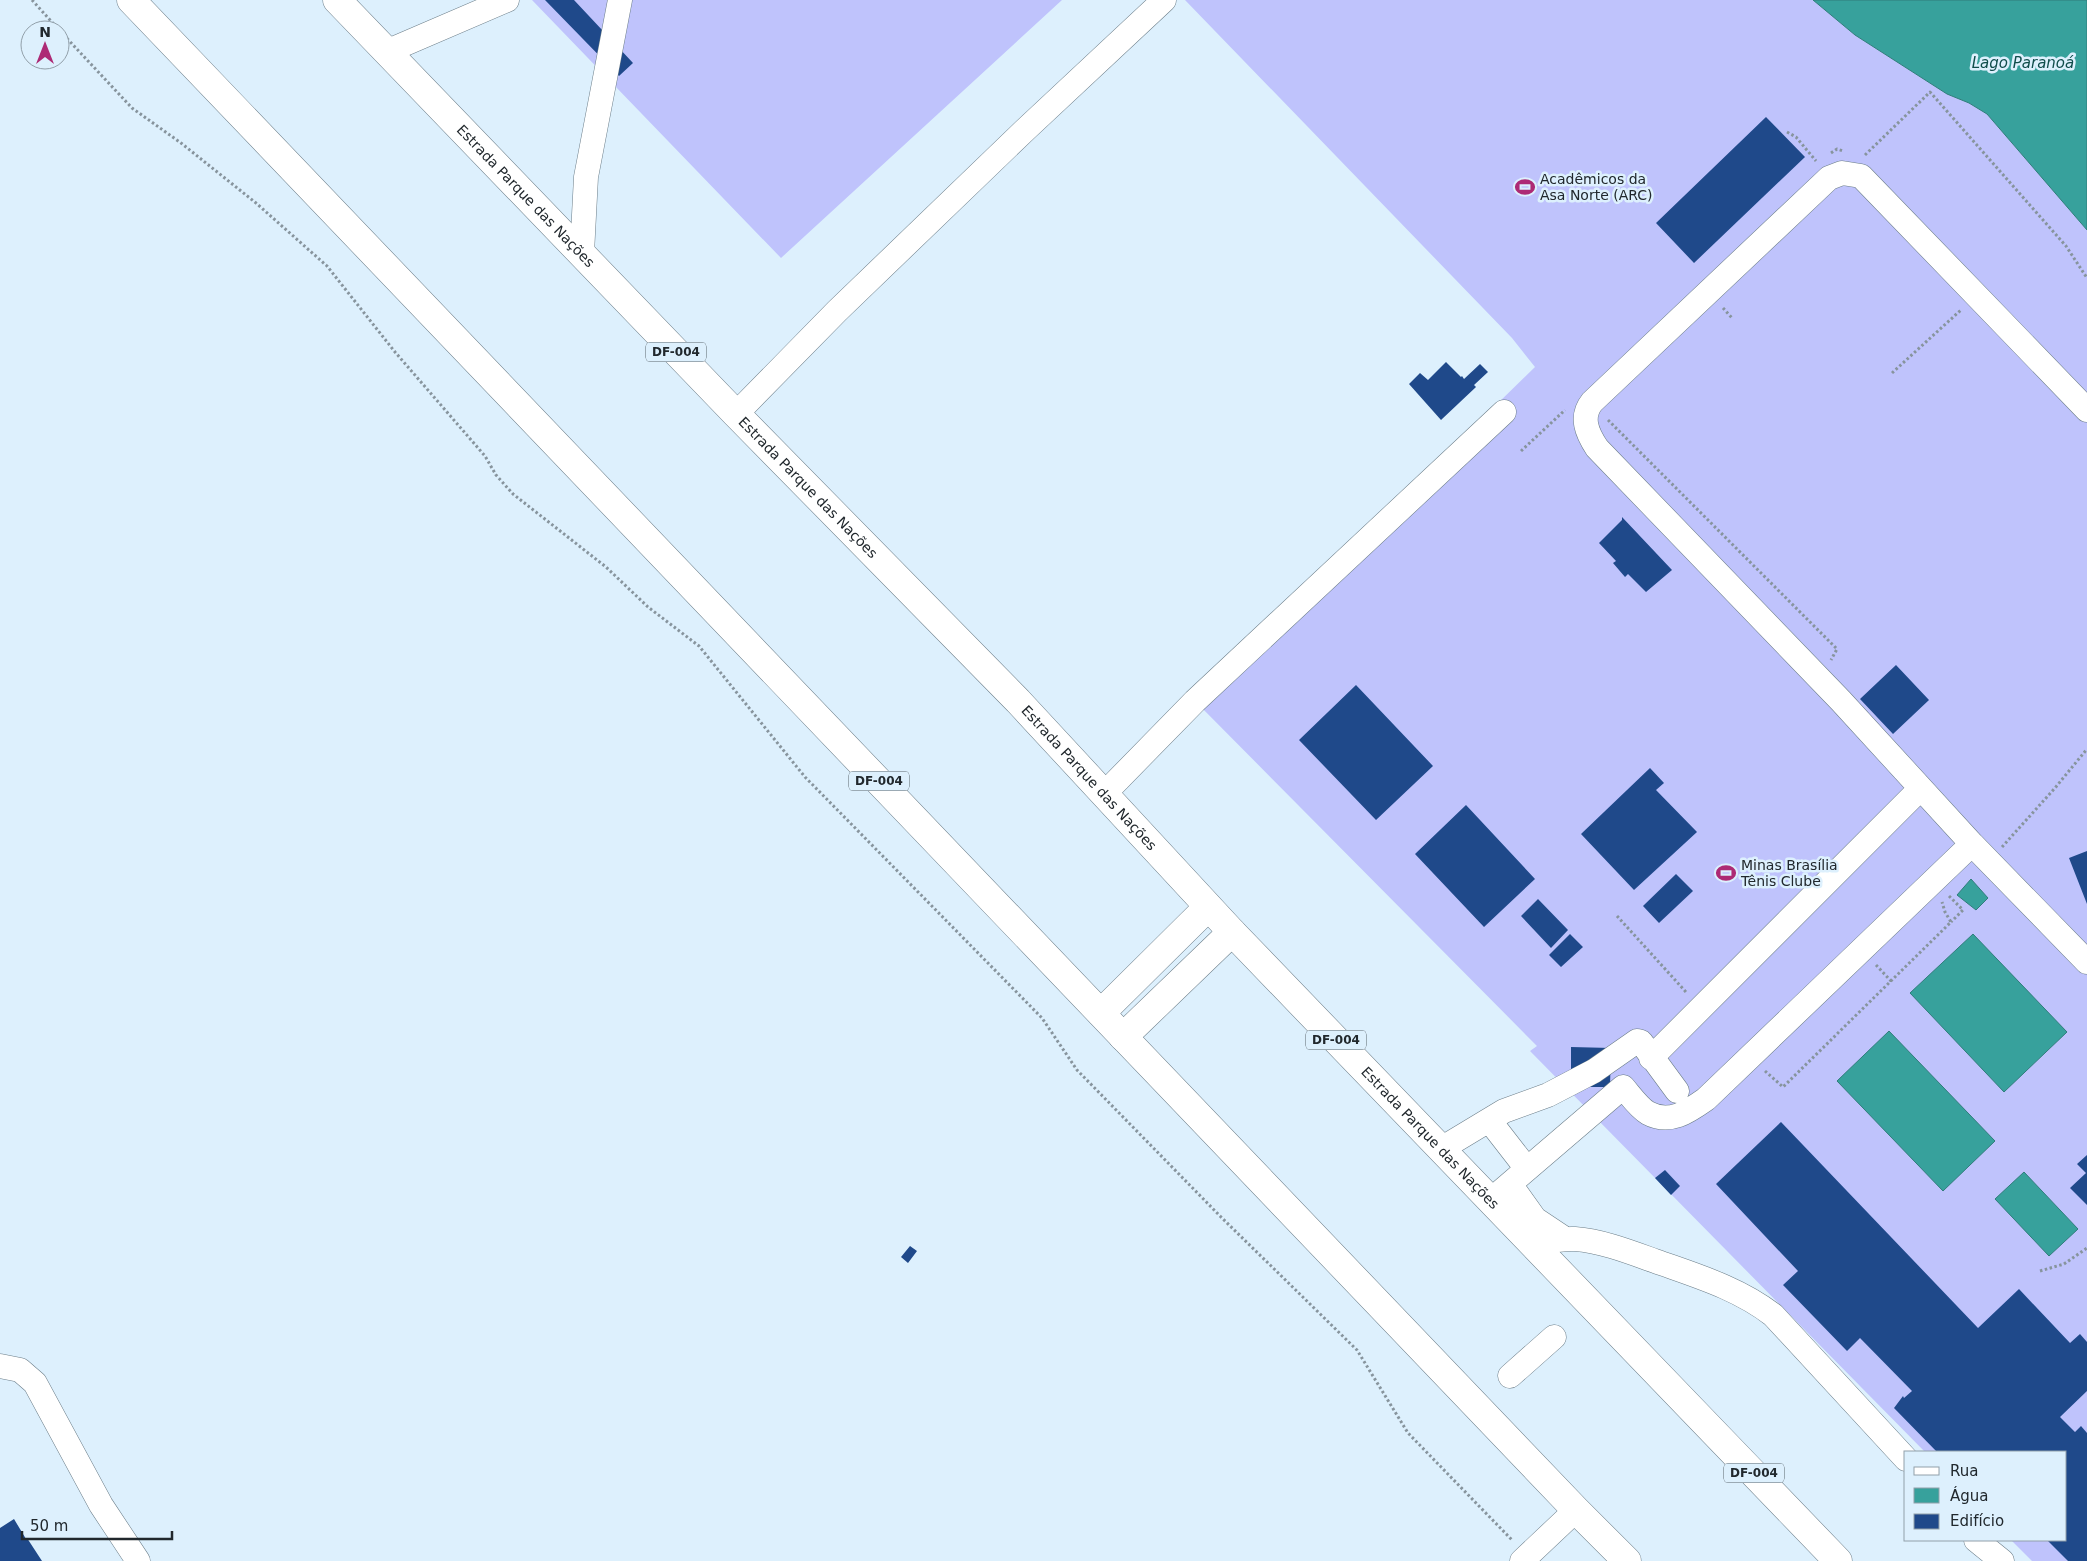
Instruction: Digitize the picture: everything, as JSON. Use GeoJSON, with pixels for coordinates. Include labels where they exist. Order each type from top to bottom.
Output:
{"type":"FeatureCollection","features":[{"type":"Feature","properties":{"kind":"highway","name":"DF-004"},"geometry":{"type":"LineString","coordinates":[[131,0],[1576,1510],[1627,1561]]}},
{"type":"Feature","properties":{"kind":"highway","name":"Estrada Parque das Nações"},"geometry":{"type":"LineString","coordinates":[[338,1],[736,414],[1018,701],[1208,907],[1441,1149],[1510,1184],[1533,1244],[1838,1561]]}},
{"type":"Feature","properties":{"kind":"highway"},"geometry":{"type":"LineString","coordinates":[[1101,1013],[1208,907]]}},
{"type":"Feature","properties":{"kind":"highway"},"geometry":{"type":"LineString","coordinates":[[1123,1037],[1232,932]]}},
{"type":"Feature","properties":{"kind":"street"},"geometry":{"type":"LineString","coordinates":[[386,52],[507,0]]}},
{"type":"Feature","properties":{"kind":"street"},"geometry":{"type":"LineString","coordinates":[[582,253],[586,177],[620,0]]}},
{"type":"Feature","properties":{"kind":"street"},"geometry":{"type":"LineString","coordinates":[[736,414],[844,304],[1164,0]]}},
{"type":"Feature","properties":{"kind":"street"},"geometry":{"type":"LineString","coordinates":[[2087,410],[1861,176],[1851,173],[1834,175],[1829,178],[1588,407],[1586,413],[1586,426],[1597,448],[1867,728],[1920,789],[2087,962]]}},
{"type":"Feature","properties":{"kind":"street"},"geometry":{"type":"LineString","coordinates":[[1104,794],[1195,701],[1504,412]]}},
{"type":"Feature","properties":{"kind":"street"},"geometry":{"type":"LineString","coordinates":[[1651,1058],[1920,789]]}},
{"type":"Feature","properties":{"kind":"street"},"geometry":{"type":"LineString","coordinates":[[1510,1184],[1623,1087],[1648,1113],[1666,1117],[1684,1115],[1706,1099],[1978,850]]}},
{"type":"Feature","properties":{"kind":"street"},"geometry":{"type":"LineString","coordinates":[[1441,1149],[1504,1111],[1548,1095],[1594,1071],[1637,1041],[1640,1042],[1677,1091]]}},
{"type":"Feature","properties":{"kind":"street"},"geometry":{"type":"LineString","coordinates":[[1489,1120],[1510,1184],[1536,1220],[1565,1239]]}},
{"type":"Feature","properties":{"kind":"street"},"geometry":{"type":"LineString","coordinates":[[1533,1244],[1565,1239],[1586,1241],[1627,1251],[1732,1289],[1753,1300],[1772,1315],[1904,1458]]}},
{"type":"Feature","properties":{"kind":"street"},"geometry":{"type":"LineString","coordinates":[[1510,1376],[1554,1337]]}},
{"type":"Feature","properties":{"kind":"street"},"geometry":{"type":"LineString","coordinates":[[0,1366],[20,1370],[34,1383],[101,1505],[138,1561]]}},
{"type":"Feature","properties":{"kind":"street"},"geometry":{"type":"LineString","coordinates":[[1525,1559],[1576,1510]]}},
{"type":"Feature","properties":{"kind":"street"},"geometry":{"type":"LineString","coordinates":[[1974,1541],[1976,1561]]}},
{"type":"Feature","properties":{"kind":"street"},"geometry":{"type":"LineString","coordinates":[[1975,1541],[2002,1561]]}},
{"type":"Feature","properties":{"kind":"path"},"geometry":{"type":"LineString","coordinates":[[32,0],[50,20]]}},
{"type":"Feature","properties":{"kind":"path"},"geometry":{"type":"LineString","coordinates":[[70,42],[132,108],[181,143],[256,203],[327,266],[394,352],[484,456],[496,475],[513,494],[606,567],[640,601],[700,646],[805,777],[1042,1018],[1077,1070],[1221,1217],[1357,1350],[1408,1433],[1525,1559]]}},
{"type":"Feature","properties":{"kind":"path"},"geometry":{"type":"LineString","coordinates":[[1863,157],[1930,92],[2066,246],[2087,278]]}},
{"type":"Feature","properties":{"kind":"path"},"geometry":{"type":"LineString","coordinates":[[1787,132],[1796,137],[1817,162],[1837,148],[1846,151]]}},
{"type":"Feature","properties":{"kind":"path"},"geometry":{"type":"LineString","coordinates":[[1892,373],[1966,306]]}},
{"type":"Feature","properties":{"kind":"path"},"geometry":{"type":"LineString","coordinates":[[1607,419],[1837,649],[1827,668]]}},
{"type":"Feature","properties":{"kind":"path"},"geometry":{"type":"LineString","coordinates":[[1978,850],[2001,848],[2087,749]]}},
{"type":"Feature","properties":{"kind":"path"},"geometry":{"type":"LineString","coordinates":[[1750,1057],[1783,1087],[1963,910],[1943,891]]}},
{"type":"Feature","properties":{"kind":"path"},"geometry":{"type":"LineString","coordinates":[[1941,897],[1944,912],[1951,922]]}},
{"type":"Feature","properties":{"kind":"path"},"geometry":{"type":"LineString","coordinates":[[1617,916],[1689,994]]}},
{"type":"Feature","properties":{"kind":"path"},"geometry":{"type":"LineString","coordinates":[[2040,1271],[2064,1264],[2087,1248]]}},
{"type":"Feature","properties":{"kind":"shaded area"},"geometry":{"type":"Polygon","coordinates":[[[532,0],[1062,0],[781,258],[532,0]]]}},
{"type":"Feature","properties":{"kind":"shaded area","name":"Minas Brasília Tênis Clube"},"geometry":{"type":"Polygon","coordinates":[[[1185,0],[1813,0],[1855,35],[1947,94],[1969,103],[1987,114],[2087,230],[2087,1561],[2032,1561],[2012,1541],[2067,1541],[2067,1451],[1924,1451],[1530,1051],[1537,1046],[1194,700],[1535,367],[1512,338],[1185,0]]]}},
{"type":"Feature","properties":{"kind":"water","name":"Lago Paranoá"},"geometry":{"type":"Polygon","coordinates":[[[1813,0],[2087,0],[2087,230],[1987,114],[1969,103],[1947,94],[1855,35],[1813,0]]]}},
{"type":"Feature","properties":{"kind":"water"},"geometry":{"type":"Polygon","coordinates":[[[1971,879],[1988,898],[1976,910],[1957,895],[1971,879]]]}},
{"type":"Feature","properties":{"kind":"water"},"geometry":{"type":"Polygon","coordinates":[[[1973,934],[2067,1032],[2004,1092],[1910,993],[1973,934]]]}},
{"type":"Feature","properties":{"kind":"water"},"geometry":{"type":"Polygon","coordinates":[[[1889,1031],[1995,1141],[1943,1191],[1837,1081],[1889,1031]]]}},
{"type":"Feature","properties":{"kind":"water"},"geometry":{"type":"Polygon","coordinates":[[[2024,1172],[2078,1229],[2049,1256],[1995,1199],[2024,1172]]]}},
{"type":"Feature","properties":{"kind":"building"},"geometry":{"type":"Polygon","coordinates":[[[545,0],[574,0],[633,63],[619,76],[545,0]]]}},
{"type":"Feature","properties":{"kind":"building"},"geometry":{"type":"Polygon","coordinates":[[[1766,117],[1805,157],[1694,263],[1656,223],[1766,117]]]}},
{"type":"Feature","properties":{"kind":"building"},"geometry":{"type":"Polygon","coordinates":[[[1446,362],[1464,379],[1480,364],[1488,372],[1474,385],[1476,387],[1441,420],[1409,384],[1420,373],[1428,380],[1446,362]]]}},
{"type":"Feature","properties":{"kind":"building"},"geometry":{"type":"Polygon","coordinates":[[[1622,517],[1672,570],[1646,592],[1628,574],[1625,577],[1613,563],[1616,561],[1599,543],[1622,520],[1622,517]]]}},
{"type":"Feature","properties":{"kind":"building"},"geometry":{"type":"Polygon","coordinates":[[[1896,665],[1929,700],[1893,734],[1860,699],[1896,665]]]}},
{"type":"Feature","properties":{"kind":"building"},"geometry":{"type":"Polygon","coordinates":[[[1356,685],[1433,766],[1376,820],[1299,740],[1356,685]]]}},
{"type":"Feature","properties":{"kind":"building"},"geometry":{"type":"Polygon","coordinates":[[[1650,768],[1664,783],[1656,790],[1697,832],[1634,890],[1581,834],[1650,768]]]}},
{"type":"Feature","properties":{"kind":"building"},"geometry":{"type":"Polygon","coordinates":[[[1466,805],[1535,879],[1484,927],[1415,854],[1466,805]]]}},
{"type":"Feature","properties":{"kind":"building"},"geometry":{"type":"Polygon","coordinates":[[[2087,851],[2087,904],[2069,858],[2087,851]]]}},
{"type":"Feature","properties":{"kind":"building"},"geometry":{"type":"Polygon","coordinates":[[[1676,874],[1693,891],[1659,923],[1643,906],[1676,874]]]}},
{"type":"Feature","properties":{"kind":"building"},"geometry":{"type":"Polygon","coordinates":[[[1538,899],[1568,930],[1551,948],[1521,916],[1538,899]]]}},
{"type":"Feature","properties":{"kind":"building"},"geometry":{"type":"Polygon","coordinates":[[[1570,934],[1583,947],[1561,967],[1549,955],[1570,934]]]}},
{"type":"Feature","properties":{"kind":"building"},"geometry":{"type":"Polygon","coordinates":[[[1571,1047],[1611,1048],[1610,1087],[1571,1087],[1571,1047]]]}},
{"type":"Feature","properties":{"kind":"building"},"geometry":{"type":"Polygon","coordinates":[[[1781,1122],[1978,1328],[2019,1289],[2070,1343],[2080,1334],[2087,1342],[2087,1391],[2060,1417],[2075,1432],[2081,1426],[2087,1433],[2087,1561],[2068,1561],[2048,1541],[2067,1541],[2067,1451],[1936,1451],[1894,1408],[1903,1396],[1904,1398],[1912,1391],[1860,1338],[1847,1351],[1783,1285],[1798,1271],[1716,1184],[1781,1122]]]}},
{"type":"Feature","properties":{"kind":"building"},"geometry":{"type":"Polygon","coordinates":[[[2087,1155],[2087,1205],[2070,1188],[2086,1173],[2077,1164],[2087,1155]]]}},
{"type":"Feature","properties":{"kind":"building"},"geometry":{"type":"Polygon","coordinates":[[[1665,1170],[1680,1186],[1671,1195],[1655,1178],[1665,1170]]]}},
{"type":"Feature","properties":{"kind":"building"},"geometry":{"type":"Polygon","coordinates":[[[910,1246],[917,1251],[908,1263],[901,1257],[910,1246]]]}},
{"type":"Feature","properties":{"kind":"building"},"geometry":{"type":"Polygon","coordinates":[[[14,1519],[42,1561],[0,1561],[0,1528],[14,1519]]]}},
{"type":"Feature","properties":{"kind":"place","name":"Acadêmicos da Asa Norte (ARC)"},"geometry":{"type":"Point","coordinates":[1525,187]}},
{"type":"Feature","properties":{"kind":"place","name":"Minas Brasília Tênis Clube"},"geometry":{"type":"Point","coordinates":[1726,873]}}]}
